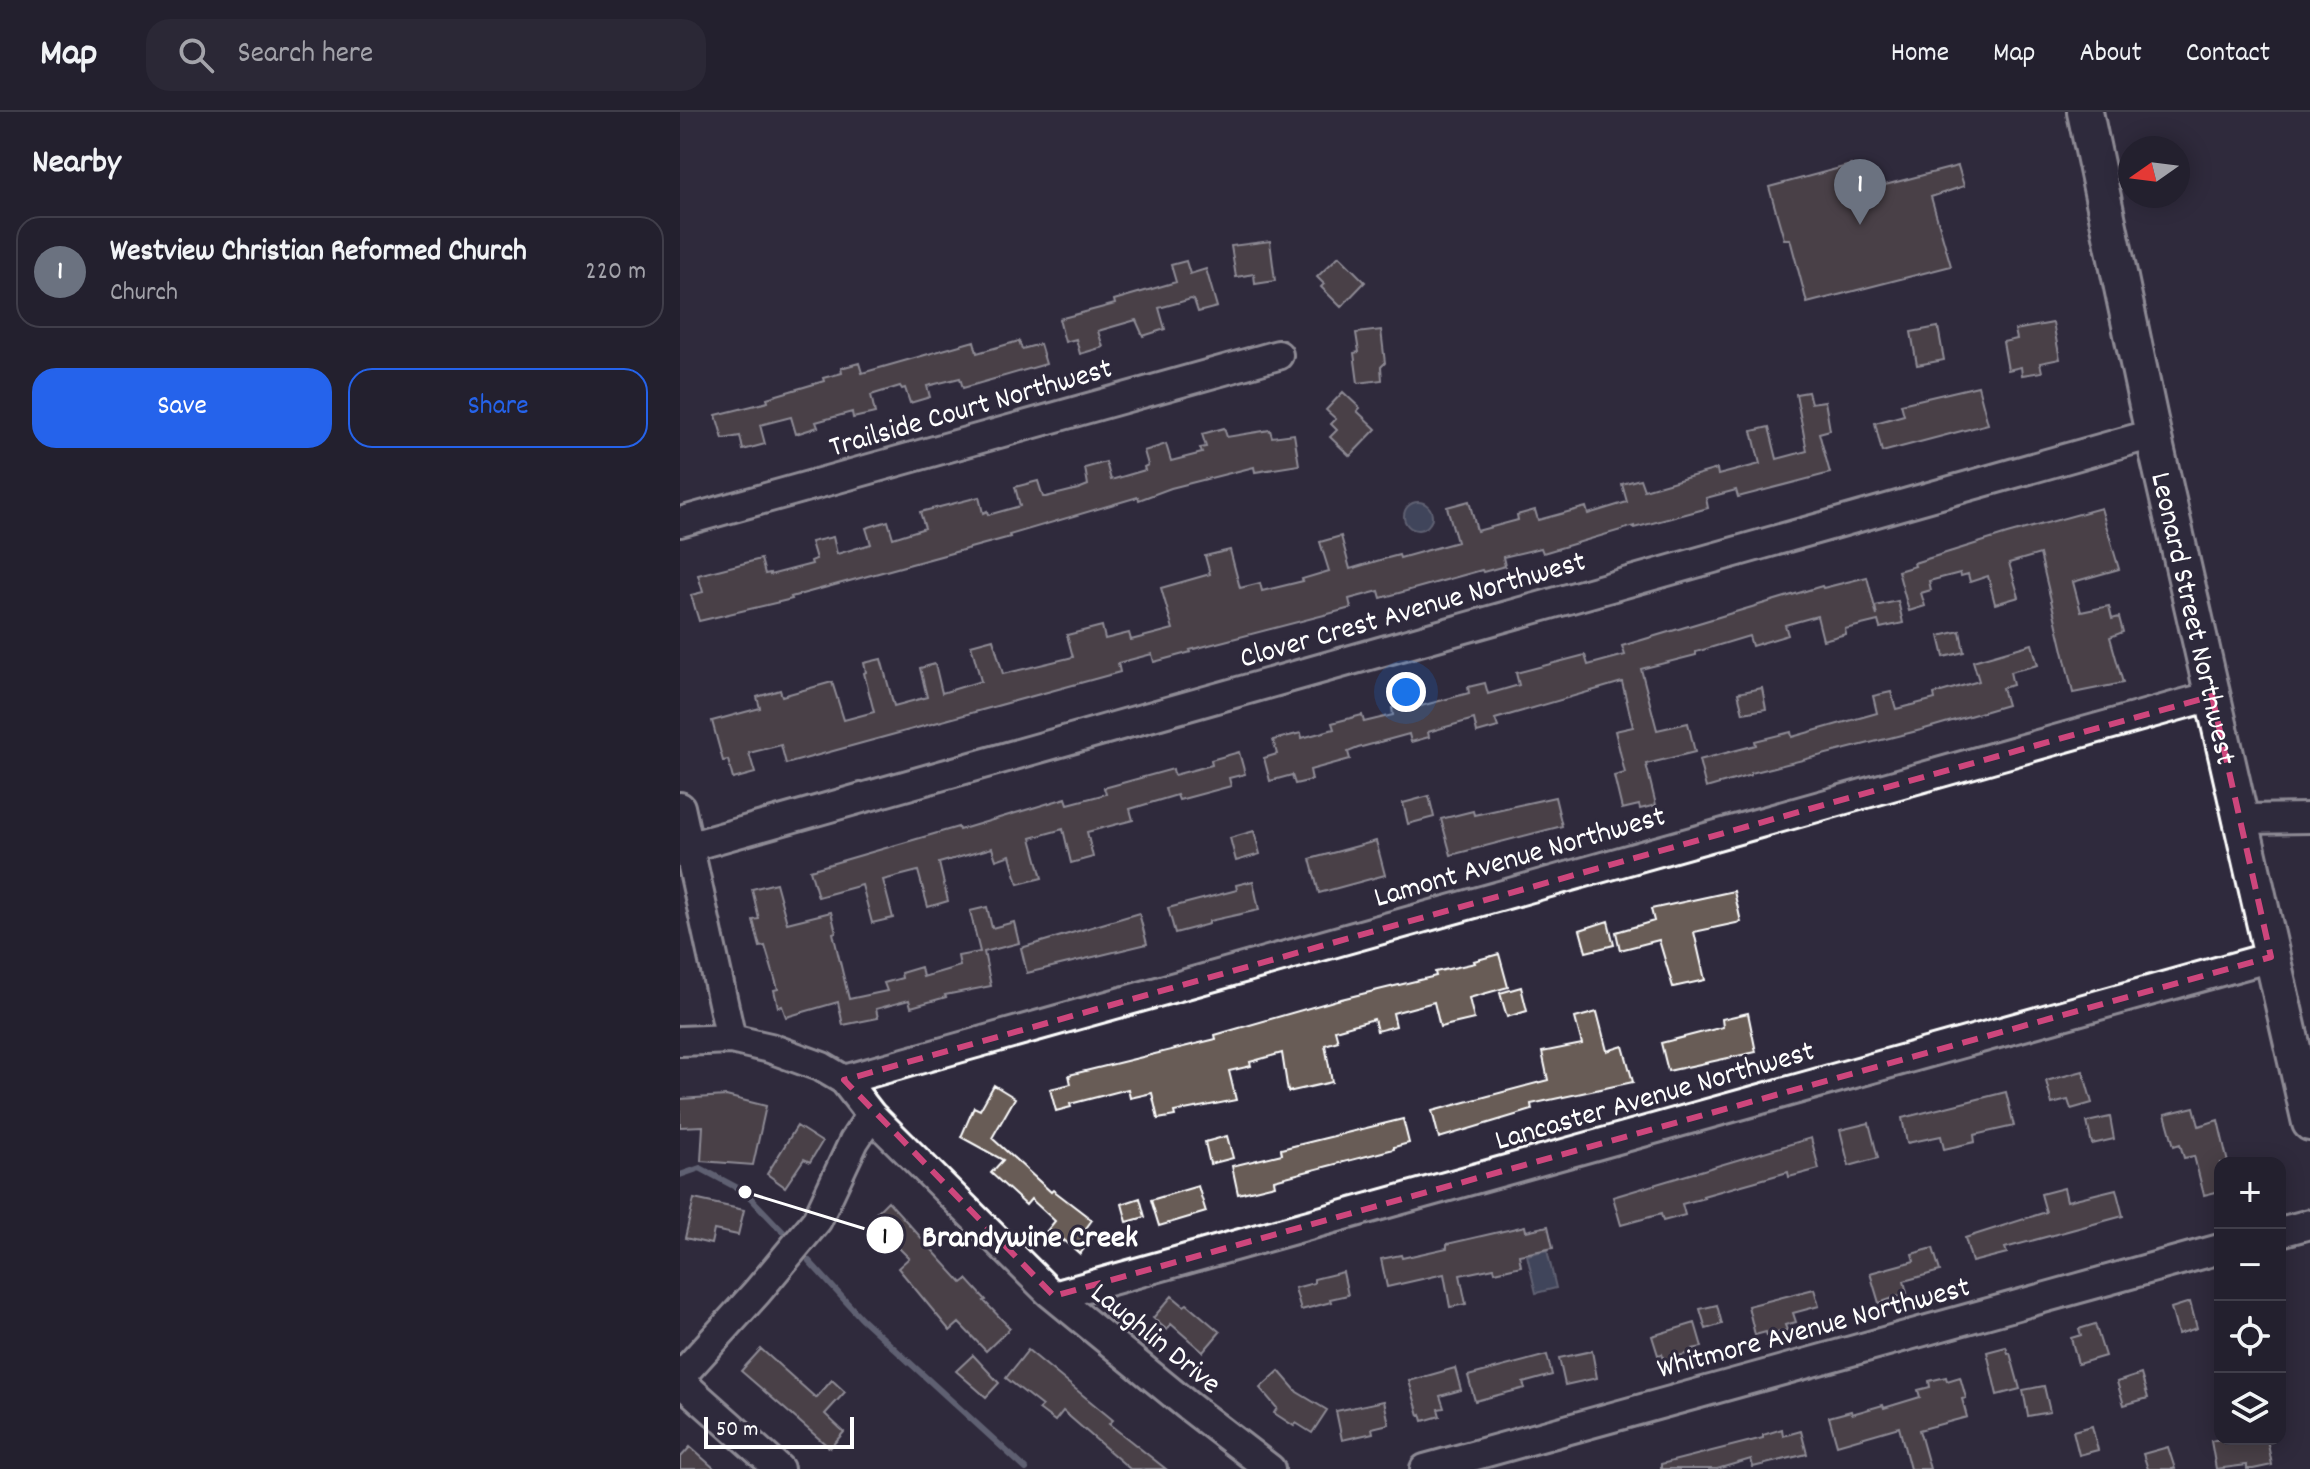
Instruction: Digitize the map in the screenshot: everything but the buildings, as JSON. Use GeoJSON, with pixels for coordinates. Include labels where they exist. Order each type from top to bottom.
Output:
{"type":"FeatureCollection","features":[{"type":"Feature","properties":{"kind":"main road","name":"Leonard Street Northwest"},"geometry":{"type":"LineString","coordinates":[[2085,112],[2153,434],[2310,1123]]}},
{"type":"Feature","properties":{"kind":"street","name":"Trailside Court Northwest"},"geometry":{"type":"LineString","coordinates":[[680,522],[1278,355]]}},
{"type":"Feature","properties":{"kind":"street","name":"Clover Crest Avenue Northwest"},"geometry":{"type":"LineString","coordinates":[[688,847],[2153,434]]}},
{"type":"Feature","properties":{"kind":"street","name":"Lamont Avenue Northwest"},"geometry":{"type":"LineString","coordinates":[[844,1080],[2212,696]]}},
{"type":"Feature","properties":{"kind":"street"},"geometry":{"type":"LineString","coordinates":[[680,807],[731,1039]]}},
{"type":"Feature","properties":{"kind":"street"},"geometry":{"type":"LineString","coordinates":[[2241,819],[2310,818]]}},
{"type":"Feature","properties":{"kind":"street","name":"Lancaster Avenue Northwest"},"geometry":{"type":"LineString","coordinates":[[1054,1296],[2271,957]]}},
{"type":"Feature","properties":{"kind":"street"},"geometry":{"type":"LineString","coordinates":[[680,1041],[731,1039],[788,1054],[822,1067],[844,1080]]}},
{"type":"Feature","properties":{"kind":"street","name":"Laughlin Drive"},"geometry":{"type":"LineString","coordinates":[[844,1080],[871,1115],[1054,1296],[1270,1469]]}},
{"type":"Feature","properties":{"kind":"street"},"geometry":{"type":"LineString","coordinates":[[779,1469],[680,1379],[817,1220],[854,1141],[871,1115]]}},
{"type":"Feature","properties":{"kind":"street"},"geometry":{"type":"LineString","coordinates":[[2286,1230],[2310,1224]]}},
{"type":"Feature","properties":{"kind":"street","name":"Whitmore Avenue Northwest"},"geometry":{"type":"LineString","coordinates":[[1425,1469],[2214,1251]]}},
{"type":"Feature","properties":{"kind":"highlighted area"},"geometry":{"type":"Polygon","coordinates":[[[2212,696],[2271,957],[1054,1296],[844,1080],[2212,696]]]}},
{"type":"Feature","properties":{"kind":"water"},"geometry":{"type":"Polygon","coordinates":[[[1418,502],[1428,506],[1432,516],[1428,526],[1418,530],[1408,526],[1404,516],[1408,506],[1418,502]]]}},
{"type":"Feature","properties":{"kind":"water"},"geometry":{"type":"Polygon","coordinates":[[[1547,1250],[1556,1288],[1536,1293],[1527,1255],[1547,1250]]]}},
{"type":"Feature","properties":{"kind":"waterway"},"geometry":{"type":"LineString","coordinates":[[680,1175],[700,1168],[745,1192],[787,1236]]}},
{"type":"Feature","properties":{"kind":"waterway"},"geometry":{"type":"LineString","coordinates":[[809,1261],[861,1318],[1026,1469]]}},
{"type":"Feature","properties":{"kind":"place","name":"Westview Christian Reformed Church"},"geometry":{"type":"Point","coordinates":[1860,225]}},
{"type":"Feature","properties":{"kind":"place","name":"Brandywine Creek"},"geometry":{"type":"Point","coordinates":[745,1192]}}]}
